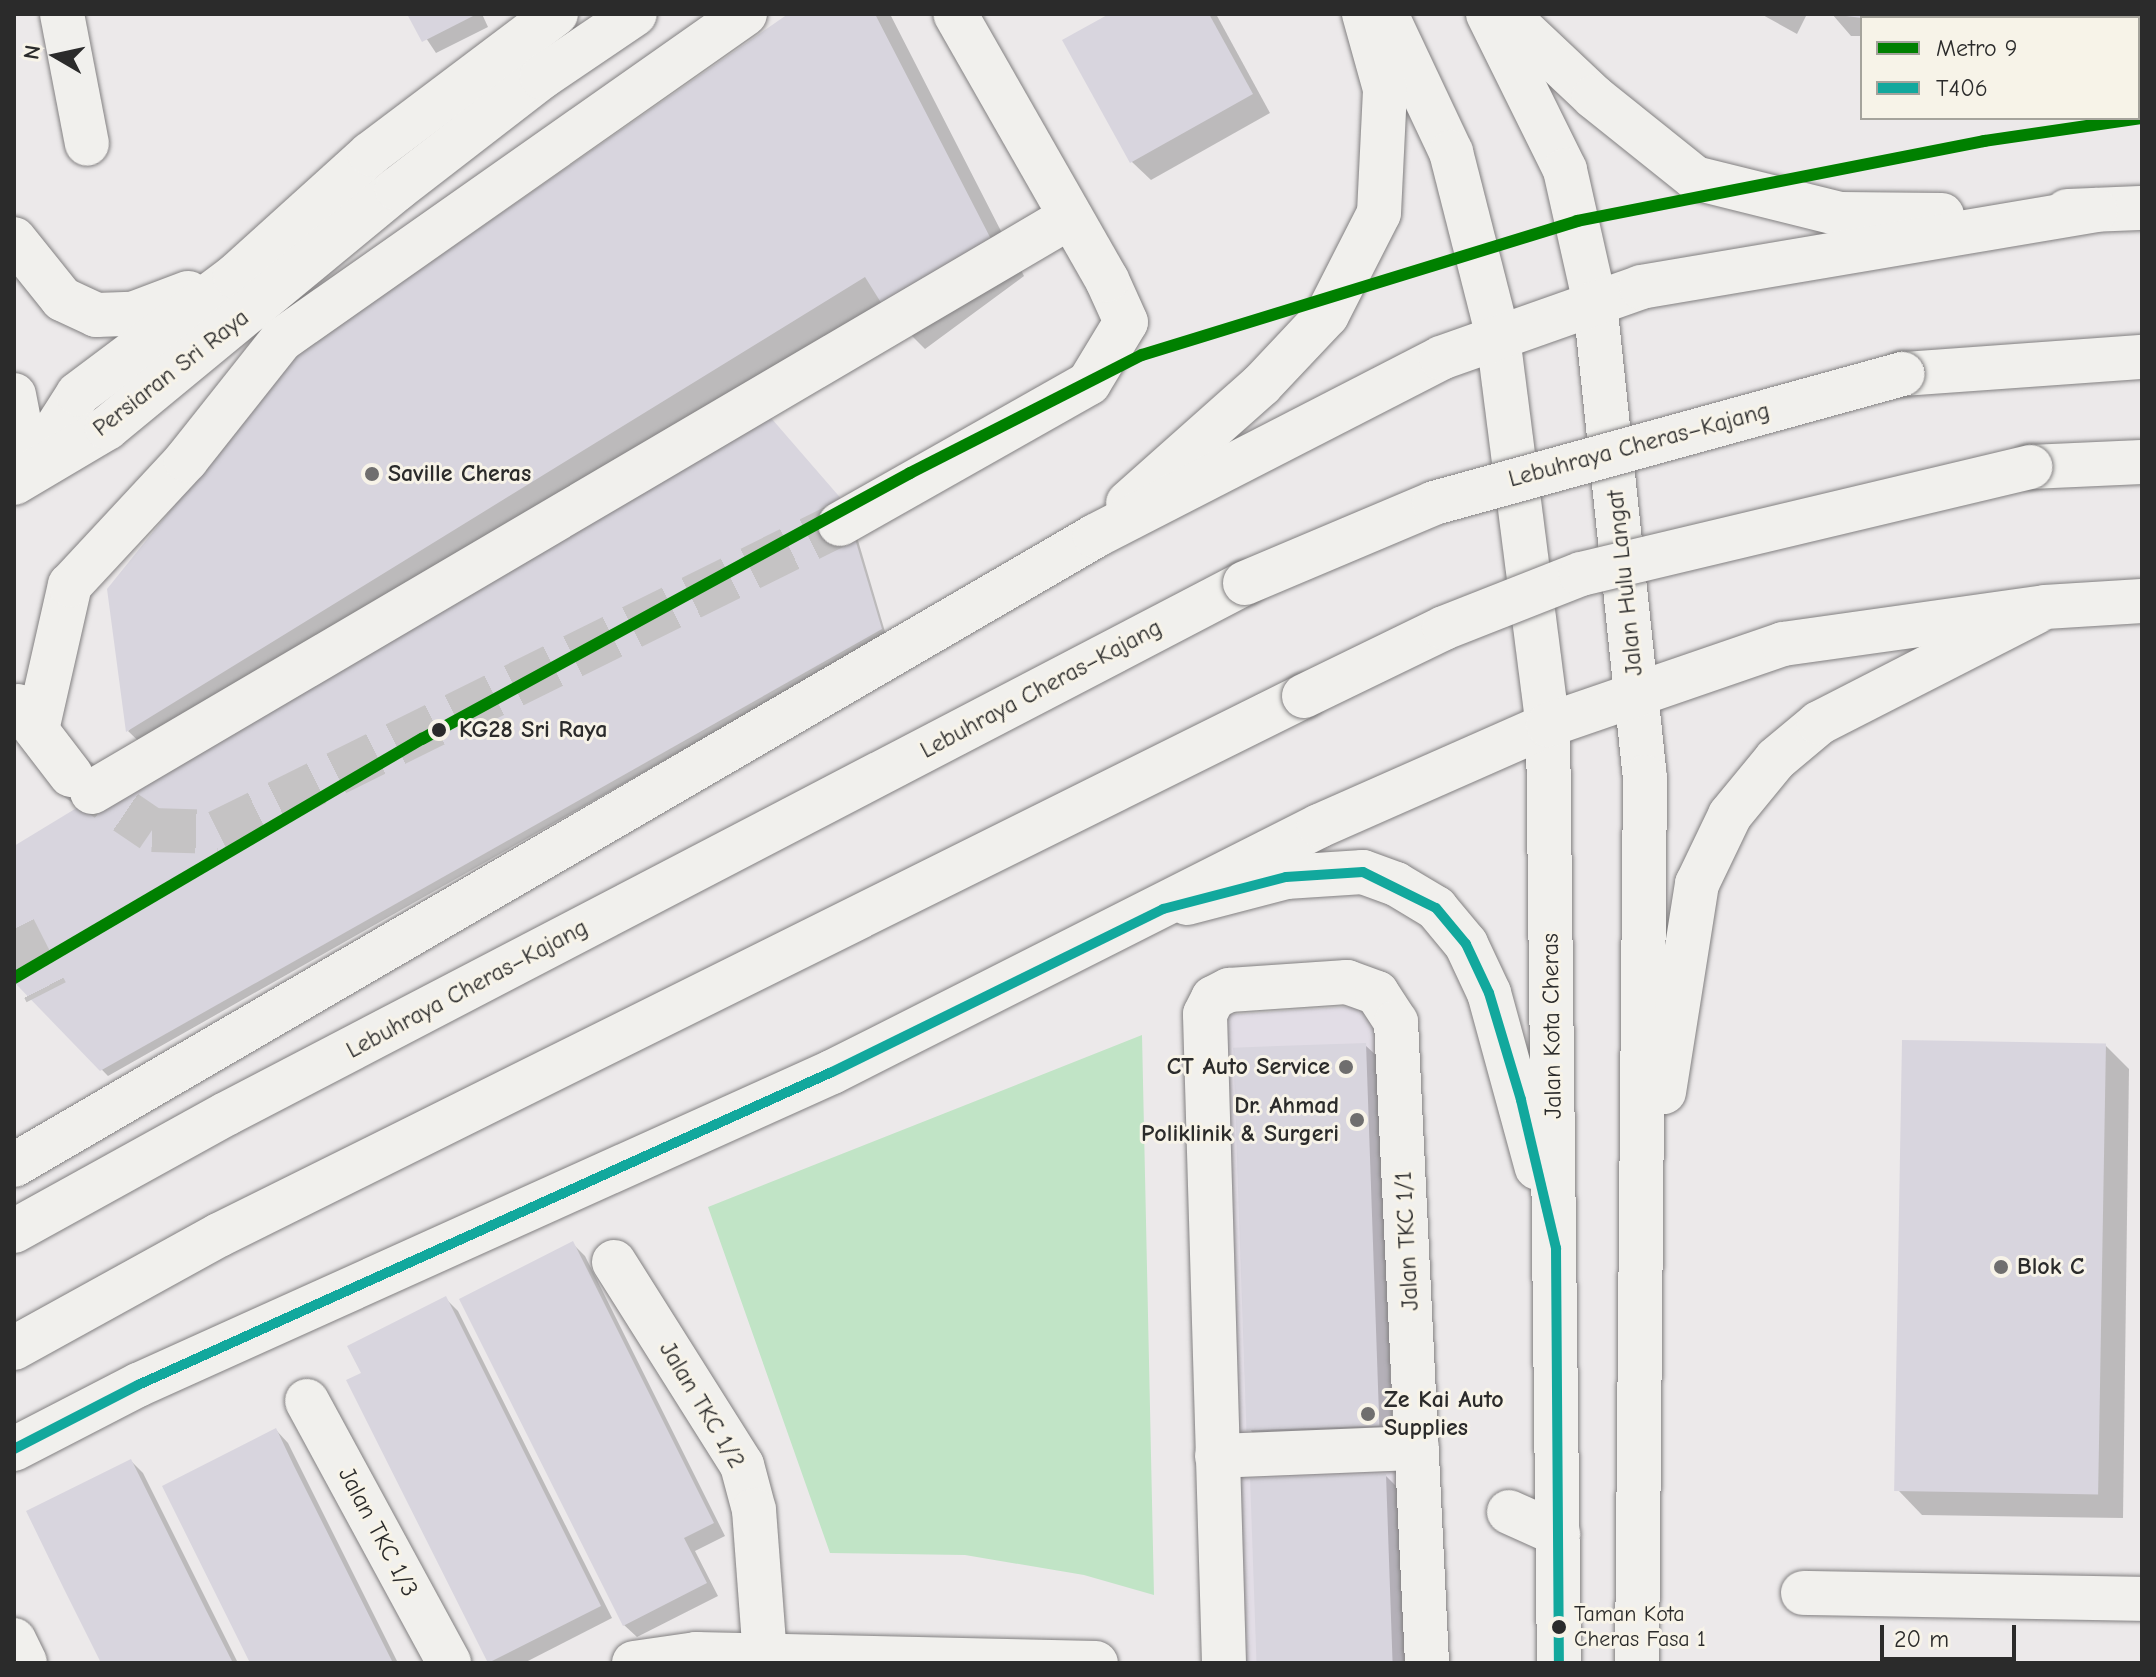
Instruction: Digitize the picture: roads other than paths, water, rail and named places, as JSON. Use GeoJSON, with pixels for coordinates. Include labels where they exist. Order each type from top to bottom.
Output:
{"type":"FeatureCollection","features":[{"type":"Feature","properties":{"kind":"main road"},"geometry":{"type":"LineString","coordinates":[[62,14],[87,144]]}},
{"type":"Feature","properties":{"kind":"main road","name":"Persiaran Sri Raya"},"geometry":{"type":"LineString","coordinates":[[22,478],[78,394],[235,276],[507,28],[556,14]]}},
{"type":"Feature","properties":{"kind":"main road","name":"Persiaran Sri Raya"},"geometry":{"type":"LineString","coordinates":[[22,478],[107,428],[397,189],[542,77],[635,14]]}},
{"type":"Feature","properties":{"kind":"main road"},"geometry":{"type":"LineString","coordinates":[[745,14],[281,340],[186,460],[70,585],[25,716],[82,783],[1070,217]]}},
{"type":"Feature","properties":{"kind":"main road"},"geometry":{"type":"LineString","coordinates":[[840,524],[1089,383],[1126,322],[955,14]]}},
{"type":"Feature","properties":{"kind":"main road"},"geometry":{"type":"LineString","coordinates":[[1095,536],[1188,445],[1261,385],[1327,315],[1379,213],[1385,89],[1364,14]]}},
{"type":"Feature","properties":{"kind":"main road"},"geometry":{"type":"LineString","coordinates":[[1386,14],[1451,152],[1498,337],[1548,725]]}},
{"type":"Feature","properties":{"kind":"main road","name":"Jalan Hulu Langat"},"geometry":{"type":"LineString","coordinates":[[1488,14],[1565,170],[1595,303],[1645,777],[1641,1241]]}},
{"type":"Feature","properties":{"kind":"main road"},"geometry":{"type":"LineString","coordinates":[[1506,14],[1594,97],[1695,178],[1840,214],[2142,208]]}},
{"type":"Feature","properties":{"kind":"main road"},"geometry":{"type":"LineString","coordinates":[[14,1165],[1095,536],[1441,358],[1641,287],[2096,210]]}},
{"type":"Feature","properties":{"kind":"main road"},"geometry":{"type":"LineString","coordinates":[[14,239],[62,299],[96,315],[132,314],[235,276]]}},
{"type":"Feature","properties":{"kind":"main road","name":"Lebuhraya Cheras–Kajang"},"geometry":{"type":"LineString","coordinates":[[14,1231],[226,1114],[1245,583],[1434,503],[1903,374],[2142,357]]}},
{"type":"Feature","properties":{"kind":"main road"},"geometry":{"type":"LineString","coordinates":[[14,395],[22,478]]}},
{"type":"Feature","properties":{"kind":"main road"},"geometry":{"type":"LineString","coordinates":[[14,1348],[219,1235],[1444,628],[1581,574],[2030,467],[2142,462]]}},
{"type":"Feature","properties":{"kind":"main road"},"geometry":{"type":"LineString","coordinates":[[14,1449],[138,1385],[832,1072],[1163,909],[1319,826],[1548,725],[1783,644],[2045,607],[2142,601]]}},
{"type":"Feature","properties":{"kind":"main road"},"geometry":{"type":"LineString","coordinates":[[1637,1663],[1641,1241],[1697,884],[1730,815],[1776,759],[1819,723],[2045,607]]}},
{"type":"Feature","properties":{"kind":"main road","name":"Jalan Kota Cheras"},"geometry":{"type":"LineString","coordinates":[[1548,725],[1559,1663]]}},
{"type":"Feature","properties":{"kind":"main road"},"geometry":{"type":"LineString","coordinates":[[1163,909],[1286,877],[1363,872],[1396,884],[1436,908],[1466,944],[1489,993],[1556,1248]]}},
{"type":"Feature","properties":{"kind":"main road","name":"Jalan TKC 1/1"},"geometry":{"type":"LineString","coordinates":[[1217,1456],[1205,1014],[1213,998],[1229,990],[1347,982],[1377,993],[1396,1022],[1427,1663]]}},
{"type":"Feature","properties":{"kind":"main road","name":"Jalan TKC 1/2"},"geometry":{"type":"LineString","coordinates":[[614,1262],[742,1465],[754,1510],[765,1656]]}},
{"type":"Feature","properties":{"kind":"main road","name":"Jalan TKC 1/3"},"geometry":{"type":"LineString","coordinates":[[307,1401],[449,1663]]}},
{"type":"Feature","properties":{"kind":"main road"},"geometry":{"type":"LineString","coordinates":[[1224,1663],[1217,1456],[1417,1448]]}},
{"type":"Feature","properties":{"kind":"main road"},"geometry":{"type":"LineString","coordinates":[[1509,1512],[1558,1534]]}},
{"type":"Feature","properties":{"kind":"main road"},"geometry":{"type":"LineString","coordinates":[[1803,1593],[2142,1599]]}},
{"type":"Feature","properties":{"kind":"main road"},"geometry":{"type":"LineString","coordinates":[[14,1640],[25,1663]]}},
{"type":"Feature","properties":{"kind":"main road"},"geometry":{"type":"LineString","coordinates":[[634,1663],[696,1654],[1096,1663]]}},
{"type":"Feature","properties":{"kind":"tunnel"},"geometry":{"type":"LineString","coordinates":[[71,775],[152,830],[218,832],[840,524]]}},
{"type":"Feature","properties":{"kind":"tunnel"},"geometry":{"type":"LineString","coordinates":[[14,929],[46,992]]}},
{"type":"Feature","properties":{"kind":"metro line","name":"9"},"geometry":{"type":"LineString","coordinates":[[14,978],[422,739],[910,473],[1142,355],[1577,221],[1984,141],[2128,120]]}},
{"type":"Feature","properties":{"kind":"place","name":"Saville Cheras"},"geometry":{"type":"Point","coordinates":[372,474]}},
{"type":"Feature","properties":{"kind":"place","name":"KG28 Sri Raya"},"geometry":{"type":"Point","coordinates":[439,730]}},
{"type":"Feature","properties":{"kind":"place","name":"CT Auto Service"},"geometry":{"type":"Point","coordinates":[1346,1067]}},
{"type":"Feature","properties":{"kind":"place","name":"Dr. Ahmad Poliklinik & Surgeri"},"geometry":{"type":"Point","coordinates":[1357,1120]}},
{"type":"Feature","properties":{"kind":"place","name":"Blok C"},"geometry":{"type":"Point","coordinates":[2001,1267]}},
{"type":"Feature","properties":{"kind":"place","name":"Ze Kai Auto Supplies"},"geometry":{"type":"Point","coordinates":[1368,1414]}},
{"type":"Feature","properties":{"kind":"place","name":"Taman Kota Cheras Fasa 1"},"geometry":{"type":"Point","coordinates":[1559,1627]}}]}
